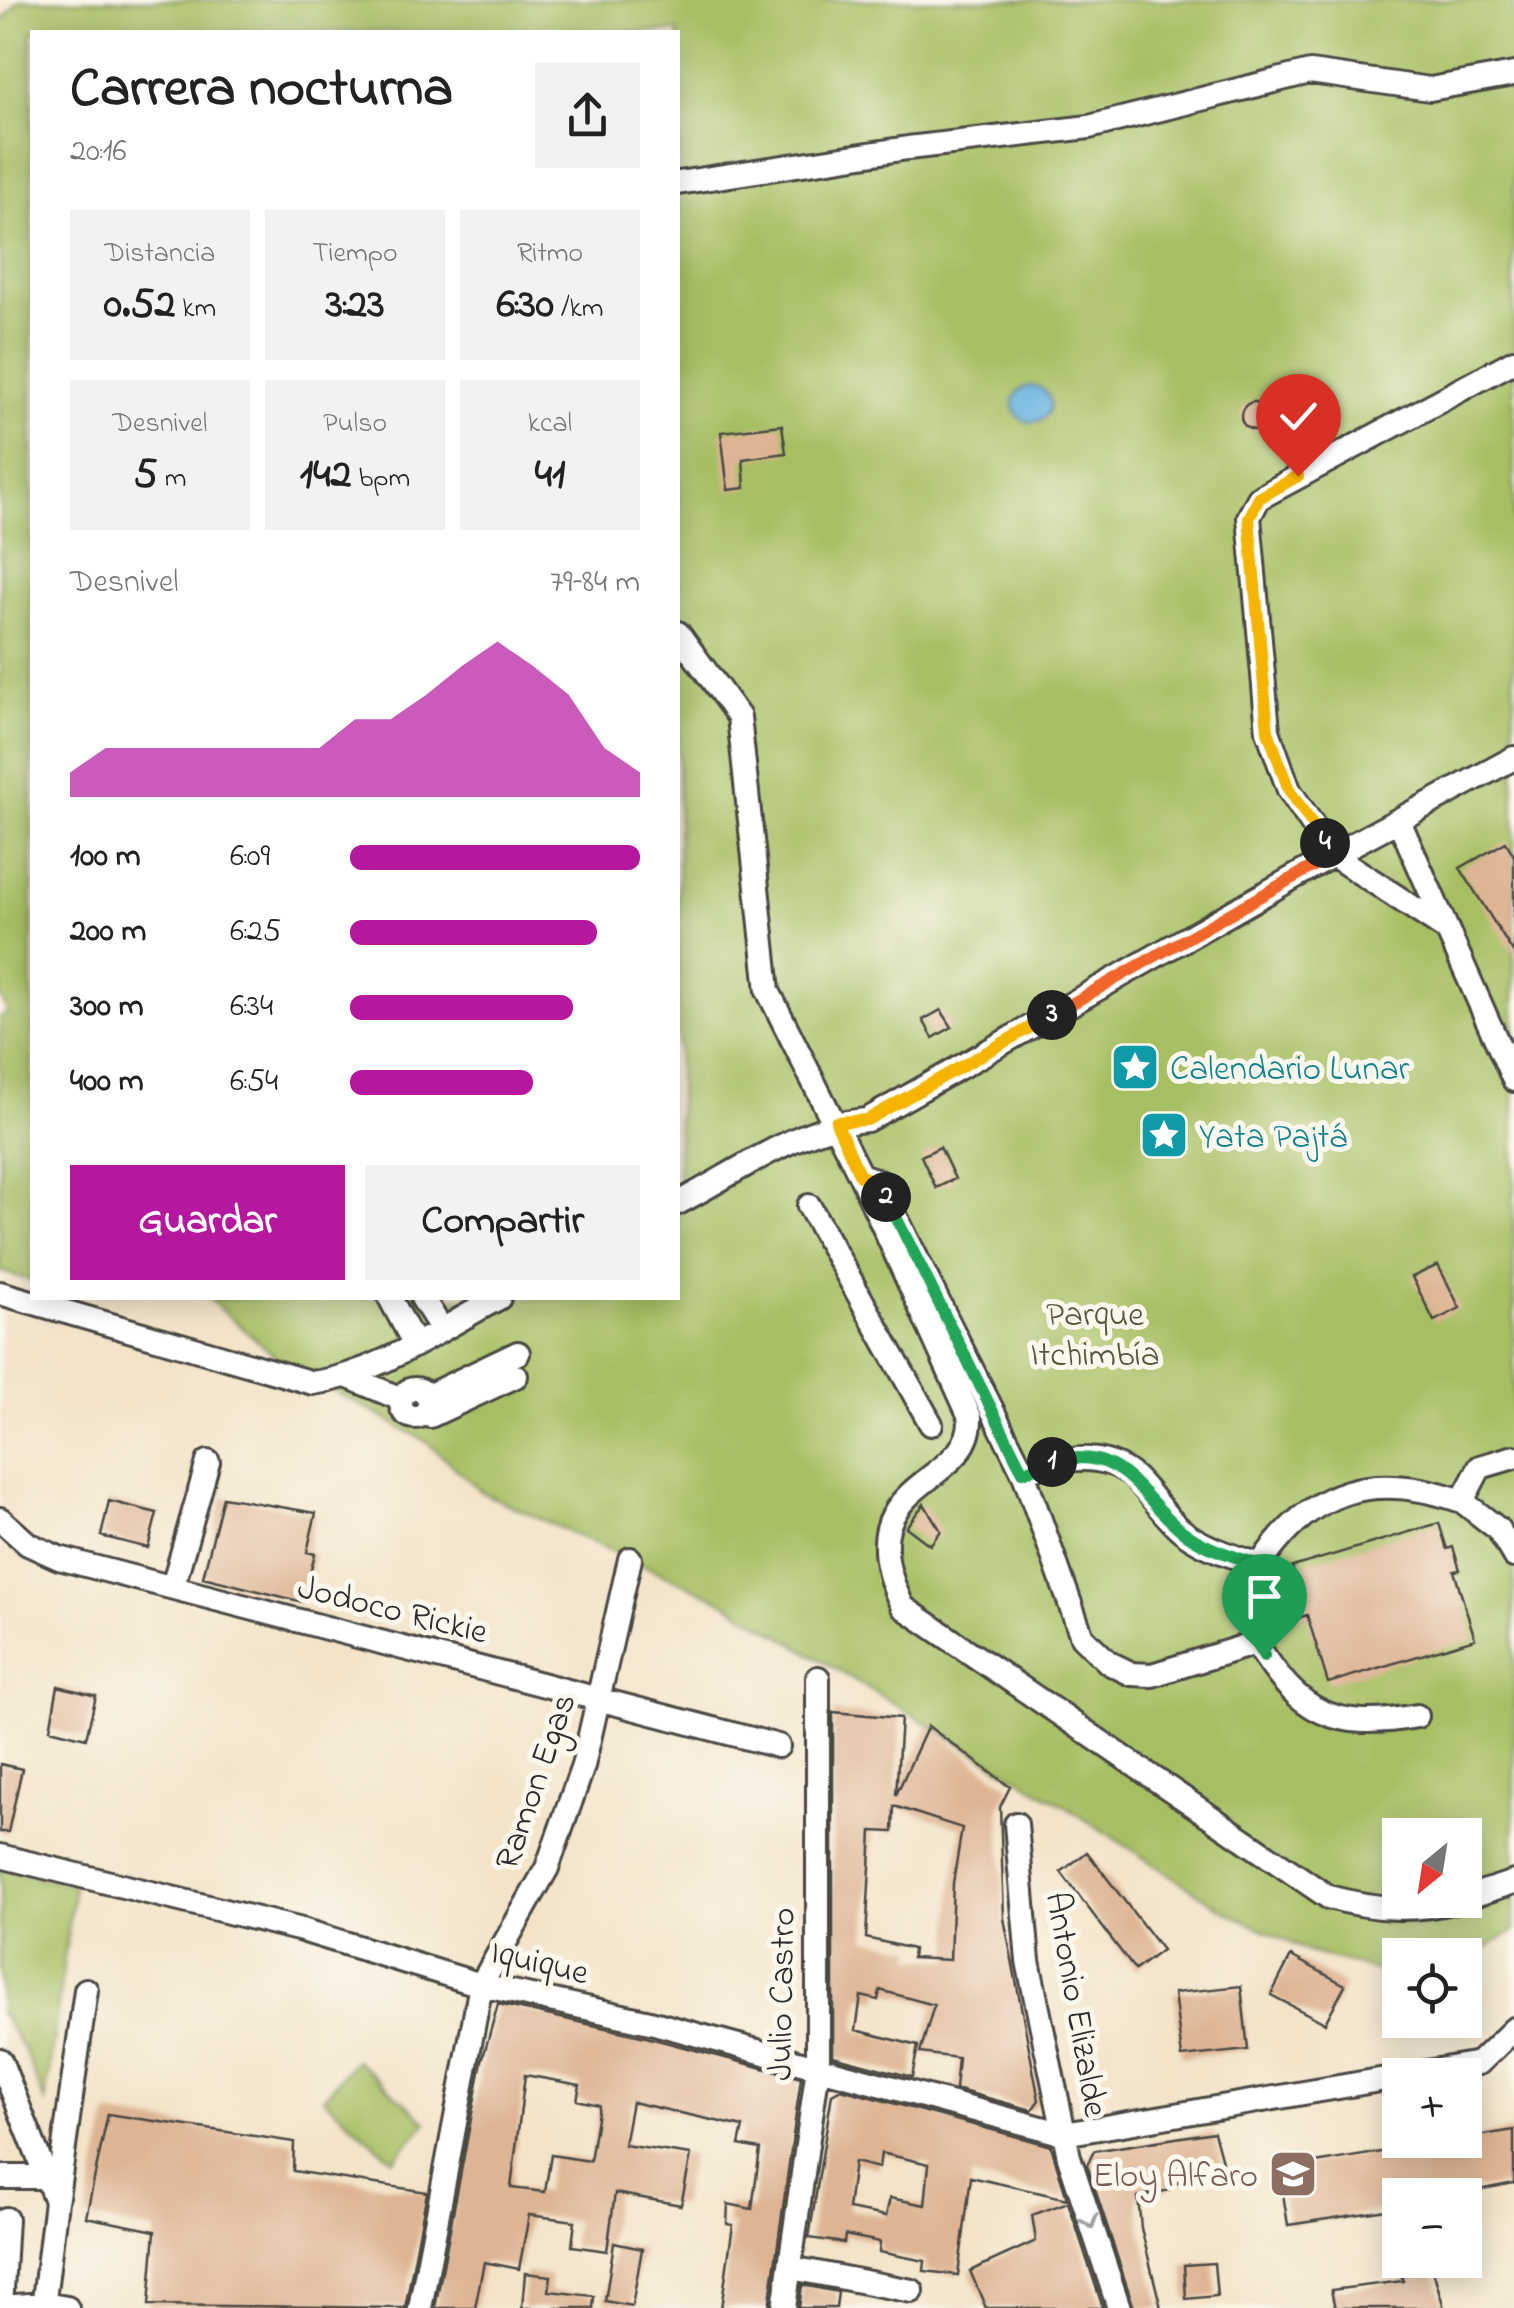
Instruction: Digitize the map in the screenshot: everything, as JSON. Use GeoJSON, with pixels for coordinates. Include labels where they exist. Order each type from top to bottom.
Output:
{"type":"FeatureCollection","features":[{"type":"Feature","properties":{"kind":"street"},"geometry":{"type":"LineString","coordinates":[[680,182],[1089,127],[1310,72],[1430,88],[1514,74]]}},
{"type":"Feature","properties":{"kind":"street"},"geometry":{"type":"LineString","coordinates":[[1444,928],[1333,855],[1289,790],[1268,731],[1249,518],[1259,498],[1514,362]]}},
{"type":"Feature","properties":{"kind":"street"},"geometry":{"type":"LineString","coordinates":[[680,636],[739,717],[768,991],[836,1122],[970,1416],[964,1441],[903,1504],[884,1532],[883,1558],[903,1607],[1328,1898],[1382,1909]]}},
{"type":"Feature","properties":{"kind":"street"},"geometry":{"type":"LineString","coordinates":[[680,1203],[836,1122],[867,1120],[1333,855],[1514,758]]}},
{"type":"Feature","properties":{"kind":"street"},"geometry":{"type":"LineString","coordinates":[[1399,822],[1514,1080]]}},
{"type":"Feature","properties":{"kind":"street"},"geometry":{"type":"LineString","coordinates":[[860,1176],[878,1182],[1023,1472],[1082,1637],[1094,1652],[1132,1674],[1152,1675],[1256,1643]]}},
{"type":"Feature","properties":{"kind":"street"},"geometry":{"type":"LineString","coordinates":[[809,1206],[931,1424]]}},
{"type":"Feature","properties":{"kind":"street"},"geometry":{"type":"LineString","coordinates":[[0,1293],[313,1382],[348,1378],[496,1300]]}},
{"type":"Feature","properties":{"kind":"street"},"geometry":{"type":"LineString","coordinates":[[391,1300],[414,1342]]}},
{"type":"Feature","properties":{"kind":"street"},"geometry":{"type":"LineString","coordinates":[[423,1300],[441,1328]]}},
{"type":"Feature","properties":{"kind":"street"},"geometry":{"type":"LineString","coordinates":[[348,1378],[401,1399],[416,1388],[430,1416],[517,1364]]}},
{"type":"Feature","properties":{"kind":"street"},"geometry":{"type":"LineString","coordinates":[[1462,1501],[1480,1467],[1514,1456]]}},
{"type":"Feature","properties":{"kind":"street"},"geometry":{"type":"LineString","coordinates":[[1023,1472],[1057,1460],[1094,1459],[1131,1474],[1182,1530],[1219,1551],[1260,1565]]}},
{"type":"Feature","properties":{"kind":"street"},"geometry":{"type":"LineString","coordinates":[[173,1586],[208,1462]]}},
{"type":"Feature","properties":{"kind":"street"},"geometry":{"type":"LineString","coordinates":[[1417,1716],[1370,1725],[1326,1714],[1284,1688],[1256,1643],[1254,1616],[1260,1565],[1297,1519],[1339,1492],[1382,1485],[1422,1487],[1462,1501],[1498,1529],[1514,1556]]}},
{"type":"Feature","properties":{"kind":"street","name":"Jodoco Rickie"},"geometry":{"type":"LineString","coordinates":[[0,1520],[28,1544],[59,1558],[600,1696],[778,1746]]}},
{"type":"Feature","properties":{"kind":"street","name":"Ramon Egas"},"geometry":{"type":"LineString","coordinates":[[420,2308],[480,1985],[547,1868],[583,1766],[630,1559]]}},
{"type":"Feature","properties":{"kind":"street","name":"Julio Castro"},"geometry":{"type":"LineString","coordinates":[[784,2308],[818,2067],[818,1678]]}},
{"type":"Feature","properties":{"kind":"street","name":"Antonio Elizalde"},"geometry":{"type":"LineString","coordinates":[[1016,1824],[1028,1961],[1064,2134],[1119,2308]]}},
{"type":"Feature","properties":{"kind":"street","name":"Iquique"},"geometry":{"type":"LineString","coordinates":[[0,1856],[302,1930],[480,1985],[650,2022],[1064,2134]]}},
{"type":"Feature","properties":{"kind":"street"},"geometry":{"type":"LineString","coordinates":[[1482,1892],[1514,1882]]}},
{"type":"Feature","properties":{"kind":"street"},"geometry":{"type":"LineString","coordinates":[[6,2219],[1,2308],[51,2307],[56,2201],[86,1990]]}},
{"type":"Feature","properties":{"kind":"street"},"geometry":{"type":"LineString","coordinates":[[1482,2061],[1514,2029]]}},
{"type":"Feature","properties":{"kind":"street"},"geometry":{"type":"LineString","coordinates":[[1482,2063],[1514,2058]]}},
{"type":"Feature","properties":{"kind":"street"},"geometry":{"type":"LineString","coordinates":[[0,2060],[56,2201]]}},
{"type":"Feature","properties":{"kind":"street"},"geometry":{"type":"LineString","coordinates":[[1064,2134],[1382,2080]]}},
{"type":"Feature","properties":{"kind":"street"},"geometry":{"type":"LineString","coordinates":[[0,2177],[48,2177]]}},
{"type":"Feature","properties":{"kind":"street"},"geometry":{"type":"LineString","coordinates":[[791,2268],[912,2291]]}},
{"type":"Feature","properties":{"kind":"green space","name":"Parque Itchimbía"},"geometry":{"type":"Polygon","coordinates":[[[20,0],[1514,0],[1514,1931],[1482,1951],[1482,1938],[1382,1938],[1382,1972],[1309,1952],[1222,1909],[1065,1806],[719,1599],[483,1493],[427,1442],[281,1361],[210,1300],[680,1300],[680,30],[30,30],[30,1280],[0,1271],[0,1017],[8,1013],[0,995],[0,23],[20,0]]]}},
{"type":"Feature","properties":{"kind":"green space"},"geometry":{"type":"Polygon","coordinates":[[[0,1868],[74,1885],[45,2102],[24,2050],[0,2012],[0,1868]]]}},
{"type":"Feature","properties":{"kind":"green space"},"geometry":{"type":"Polygon","coordinates":[[[356,2060],[427,2122],[393,2160],[323,2098],[356,2060]]]}},
{"type":"Feature","properties":{"kind":"water"},"geometry":{"type":"Polygon","coordinates":[[[1032,386],[1044,392],[1050,404],[1044,416],[1032,422],[1020,416],[1014,404],[1020,392],[1032,386]]]}},
{"type":"Feature","properties":{"kind":"building"},"geometry":{"type":"Polygon","coordinates":[[[1255,402],[1265,406],[1269,416],[1265,426],[1255,430],[1245,426],[1241,416],[1245,406],[1255,402]]]}},
{"type":"Feature","properties":{"kind":"building"},"geometry":{"type":"Polygon","coordinates":[[[782,425],[786,453],[743,459],[745,488],[728,490],[721,432],[782,425]]]}},
{"type":"Feature","properties":{"kind":"building"},"geometry":{"type":"Polygon","coordinates":[[[1506,842],[1514,856],[1514,954],[1460,868],[1506,842]]]}},
{"type":"Feature","properties":{"kind":"building"},"geometry":{"type":"Polygon","coordinates":[[[941,1010],[952,1027],[933,1038],[923,1020],[941,1010]]]}},
{"type":"Feature","properties":{"kind":"building"},"geometry":{"type":"Polygon","coordinates":[[[940,1147],[955,1179],[936,1188],[921,1156],[940,1147]]]}},
{"type":"Feature","properties":{"kind":"building"},"geometry":{"type":"Polygon","coordinates":[[[1438,1265],[1460,1308],[1434,1321],[1412,1277],[1438,1265]]]}},
{"type":"Feature","properties":{"kind":"building"},"geometry":{"type":"Polygon","coordinates":[[[223,1497],[316,1513],[307,1552],[315,1554],[303,1602],[203,1577],[223,1497]]]}},
{"type":"Feature","properties":{"kind":"building"},"geometry":{"type":"Polygon","coordinates":[[[109,1501],[157,1513],[148,1548],[101,1536],[109,1501]]]}},
{"type":"Feature","properties":{"kind":"building"},"geometry":{"type":"Polygon","coordinates":[[[924,1504],[941,1531],[930,1545],[906,1527],[924,1504]]]}},
{"type":"Feature","properties":{"kind":"building"},"geometry":{"type":"Polygon","coordinates":[[[1439,1523],[1447,1549],[1453,1547],[1460,1570],[1454,1571],[1475,1639],[1328,1683],[1307,1615],[1295,1619],[1288,1596],[1300,1593],[1292,1567],[1439,1523]]]}},
{"type":"Feature","properties":{"kind":"building"},"geometry":{"type":"Polygon","coordinates":[[[58,1686],[96,1696],[86,1738],[50,1729],[58,1686]]]}},
{"type":"Feature","properties":{"kind":"building"},"geometry":{"type":"Polygon","coordinates":[[[833,1712],[901,1718],[896,1795],[928,1726],[1010,1787],[1000,1807],[1004,1918],[1039,2100],[1032,2110],[955,2089],[958,2058],[920,2053],[934,2005],[880,1990],[878,2000],[861,1996],[856,2030],[918,2046],[912,2077],[833,2056],[833,1712]],[[894,1806],[893,1832],[872,1831],[866,1938],[913,1949],[912,1958],[950,1960],[953,1883],[962,1828],[894,1806]]]}},
{"type":"Feature","properties":{"kind":"building"},"geometry":{"type":"Polygon","coordinates":[[[0,1764],[22,1769],[8,1832],[0,1832],[0,1764]]]}},
{"type":"Feature","properties":{"kind":"building"},"geometry":{"type":"Polygon","coordinates":[[[1087,1852],[1162,1950],[1135,1970],[1061,1872],[1087,1852]]]}},
{"type":"Feature","properties":{"kind":"building"},"geometry":{"type":"Polygon","coordinates":[[[1291,1956],[1345,1985],[1325,2023],[1271,1995],[1291,1956]]]}},
{"type":"Feature","properties":{"kind":"building"},"geometry":{"type":"Polygon","coordinates":[[[1241,1986],[1248,2050],[1182,2057],[1174,1993],[1241,1986]]]}},
{"type":"Feature","properties":{"kind":"building"},"geometry":{"type":"Polygon","coordinates":[[[498,2004],[646,2037],[801,2078],[769,2308],[721,2308],[733,2225],[727,2224],[728,2204],[752,2209],[760,2149],[739,2145],[743,2127],[632,2102],[624,2145],[691,2155],[681,2205],[615,2193],[607,2251],[572,2246],[575,2221],[529,2215],[519,2269],[484,2262],[475,2308],[435,2308],[482,2061],[498,2004]],[[525,2075],[511,2188],[545,2192],[551,2155],[590,2161],[599,2105],[577,2100],[580,2085],[525,2075]]]}},
{"type":"Feature","properties":{"kind":"building"},"geometry":{"type":"Polygon","coordinates":[[[841,2089],[1051,2146],[1067,2199],[971,2177],[958,2275],[924,2271],[925,2261],[879,2252],[880,2242],[845,2235],[844,2243],[809,2238],[832,2094],[841,2089]],[[881,2153],[879,2168],[854,2162],[848,2209],[886,2216],[890,2198],[925,2205],[929,2164],[881,2153]]]}},
{"type":"Feature","properties":{"kind":"building"},"geometry":{"type":"Polygon","coordinates":[[[108,2114],[294,2142],[293,2171],[427,2192],[405,2308],[149,2305],[155,2231],[86,2217],[108,2114]]]}},
{"type":"Feature","properties":{"kind":"building"},"geometry":{"type":"Polygon","coordinates":[[[1514,2130],[1514,2183],[1482,2189],[1482,2178],[1382,2178],[1382,2211],[1288,2225],[1279,2169],[1382,2152],[1382,2158],[1482,2158],[1482,2135],[1514,2130]]]}},
{"type":"Feature","properties":{"kind":"building"},"geometry":{"type":"Polygon","coordinates":[[[1214,2132],[1224,2169],[1138,2197],[1141,2228],[1161,2308],[1134,2308],[1087,2165],[1094,2151],[1214,2132]]]}},
{"type":"Feature","properties":{"kind":"building"},"geometry":{"type":"Polygon","coordinates":[[[1068,2202],[1103,2308],[986,2308],[970,2271],[1036,2241],[1032,2215],[1068,2202]]]}},
{"type":"Feature","properties":{"kind":"building"},"geometry":{"type":"Polygon","coordinates":[[[614,2243],[642,2249],[632,2306],[605,2301],[614,2243]]]}},
{"type":"Feature","properties":{"kind":"building"},"geometry":{"type":"Polygon","coordinates":[[[1214,2263],[1217,2296],[1186,2299],[1184,2265],[1214,2263]]]}},
{"type":"Feature","properties":{"kind":"building"},"geometry":{"type":"Polygon","coordinates":[[[525,2273],[551,2276],[549,2291],[594,2296],[593,2308],[522,2308],[525,2273]]]}},
{"type":"Feature","properties":{"kind":"building"},"geometry":{"type":"Polygon","coordinates":[[[1402,2278],[1435,2278],[1444,2308],[1335,2308],[1331,2290],[1403,2281],[1402,2278]]]}},
{"type":"Feature","properties":{"kind":"building"},"geometry":{"type":"Polygon","coordinates":[[[802,2285],[838,2292],[836,2308],[799,2308],[802,2285]]]}},
{"type":"Feature","properties":{"kind":"place","name":"Calendario Lunar"},"geometry":{"type":"Point","coordinates":[1135,1067]}},
{"type":"Feature","properties":{"kind":"place","name":"Yata Pajtá"},"geometry":{"type":"Point","coordinates":[1164,1135]}},
{"type":"Feature","properties":{"kind":"place","name":"Eloy Alfaro"},"geometry":{"type":"Point","coordinates":[1293,2174]}},
{"type":"Feature","properties":{"kind":"route"},"geometry":{"type":"LineString","coordinates":[[1264,1656],[1256,1643],[1254,1616],[1260,1565],[1219,1551],[1182,1530],[1131,1474],[1094,1459],[1057,1460],[1023,1472],[878,1182],[860,1176],[836,1122],[867,1120],[1333,855],[1289,790],[1268,731],[1262,675],[1249,518],[1259,498],[1298,476]]}}]}
